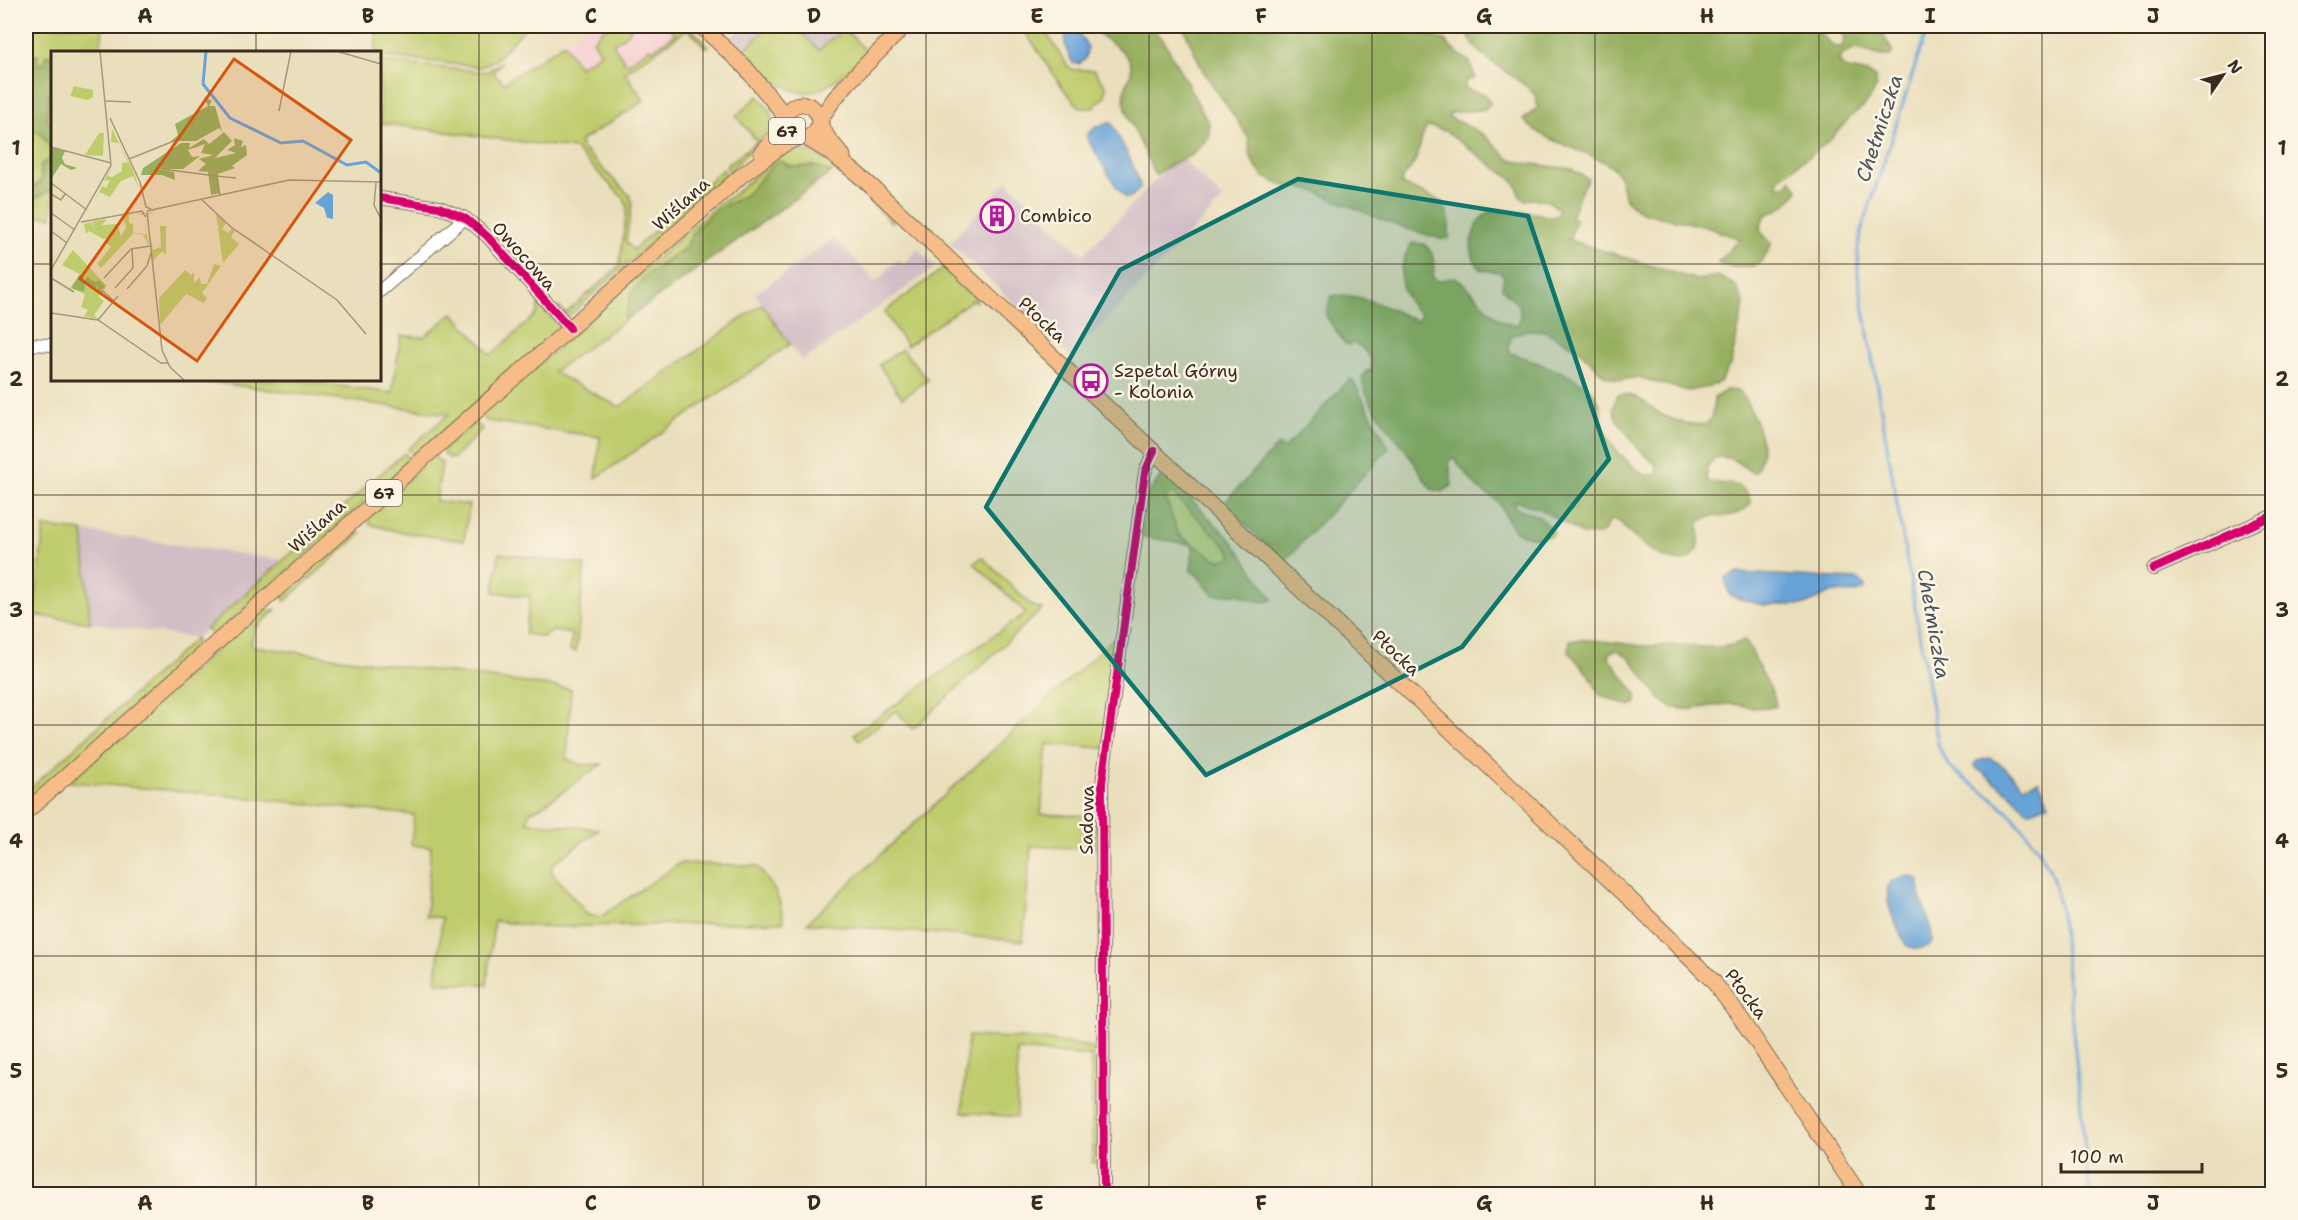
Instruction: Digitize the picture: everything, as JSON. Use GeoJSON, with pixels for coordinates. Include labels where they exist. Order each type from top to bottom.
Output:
{"type":"FeatureCollection","features":[{"type":"Feature","properties":{"kind":"main road"},"geometry":{"type":"LineString","coordinates":[[701,26],[745,67],[773,100],[784,119]]}},
{"type":"Feature","properties":{"kind":"main road","name":"67"},"geometry":{"type":"LineString","coordinates":[[857,73],[804,104],[790,108],[784,119],[788,131],[802,138],[815,132],[828,106],[904,26]]}},
{"type":"Feature","properties":{"kind":"main road"},"geometry":{"type":"LineString","coordinates":[[745,67],[784,95],[804,104]]}},
{"type":"Feature","properties":{"kind":"main road","name":"67"},"geometry":{"type":"LineString","coordinates":[[804,104],[816,111],[819,122]]}},
{"type":"Feature","properties":{"kind":"main road","name":"Wiślana"},"geometry":{"type":"LineString","coordinates":[[742,175],[776,137],[784,119]]}},
{"type":"Feature","properties":{"kind":"main road","name":"Płocka"},"geometry":{"type":"LineString","coordinates":[[819,122],[828,138],[863,178],[1631,900],[1713,981],[1742,1020],[1858,1194]]}},
{"type":"Feature","properties":{"kind":"main road","name":"Wiślana"},"geometry":{"type":"LineString","coordinates":[[26,812],[742,175],[781,147],[802,138]]}},
{"type":"Feature","properties":{"kind":"main road","name":"Płocka"},"geometry":{"type":"LineString","coordinates":[[802,138],[863,178]]}},
{"type":"Feature","properties":{"kind":"street","name":"Owocowa"},"geometry":{"type":"LineString","coordinates":[[381,198],[439,207],[465,218],[487,236],[570,328]]}},
{"type":"Feature","properties":{"kind":"street"},"geometry":{"type":"LineString","coordinates":[[381,290],[465,218]]}},
{"type":"Feature","properties":{"kind":"street"},"geometry":{"type":"LineString","coordinates":[[26,344],[51,345]]}},
{"type":"Feature","properties":{"kind":"street","name":"Sadowa"},"geometry":{"type":"LineString","coordinates":[[1104,1194],[1102,783],[1145,472],[1154,451]]}},
{"type":"Feature","properties":{"kind":"street"},"geometry":{"type":"LineString","coordinates":[[2153,569],[2272,516]]}},
{"type":"Feature","properties":{"kind":"highlighted area"},"geometry":{"type":"Polygon","coordinates":[[[1298,179],[1528,216],[1609,459],[1462,647],[1206,775],[986,507],[1120,270],[1298,179]]]}},
{"type":"Feature","properties":{"kind":"shaded area"},"geometry":{"type":"Polygon","coordinates":[[[588,26],[684,26],[688,29],[625,73],[579,68],[564,43],[588,26]]]}},
{"type":"Feature","properties":{"kind":"shaded area"},"geometry":{"type":"Polygon","coordinates":[[[744,26],[769,26],[743,50],[731,39],[744,26]]]}},
{"type":"Feature","properties":{"kind":"shaded area"},"geometry":{"type":"Polygon","coordinates":[[[796,26],[847,26],[819,50],[796,26]]]}},
{"type":"Feature","properties":{"kind":"shaded area"},"geometry":{"type":"Polygon","coordinates":[[[1179,156],[1223,199],[1071,357],[950,243],[1007,181],[1083,255],[1179,156]]]}},
{"type":"Feature","properties":{"kind":"shaded area"},"geometry":{"type":"Polygon","coordinates":[[[834,238],[876,282],[898,259],[904,264],[918,249],[936,267],[802,361],[755,294],[834,238]]]}},
{"type":"Feature","properties":{"kind":"shaded area"},"geometry":{"type":"Polygon","coordinates":[[[83,531],[282,560],[196,638],[90,623],[83,531]]]}},
{"type":"Feature","properties":{"kind":"green space"},"geometry":{"type":"Polygon","coordinates":[[[26,26],[103,26],[100,51],[51,51],[51,217],[26,215],[26,26]]]}},
{"type":"Feature","properties":{"kind":"green space"},"geometry":{"type":"Polygon","coordinates":[[[377,26],[527,26],[495,60],[481,67],[381,56],[381,51],[375,51],[377,26]]]}},
{"type":"Feature","properties":{"kind":"green space"},"geometry":{"type":"Polygon","coordinates":[[[606,26],[632,26],[628,33],[613,44],[626,64],[675,34],[670,26],[688,26],[709,46],[706,48],[688,29],[625,72],[644,101],[579,142],[583,149],[630,196],[632,203],[626,242],[633,250],[723,169],[726,175],[568,317],[558,306],[566,313],[620,263],[627,206],[624,199],[575,149],[381,123],[381,62],[486,72],[502,62],[493,72],[504,83],[564,43],[579,67],[601,53],[593,40],[606,26]]]}},
{"type":"Feature","properties":{"kind":"green space"},"geometry":{"type":"Polygon","coordinates":[[[769,26],[796,26],[819,50],[844,28],[866,51],[867,55],[823,89],[822,87],[813,92],[798,92],[782,86],[753,65],[741,53],[769,26]]]}},
{"type":"Feature","properties":{"kind":"green space"},"geometry":{"type":"Polygon","coordinates":[[[1020,26],[1045,26],[1045,31],[1067,65],[1073,70],[1094,70],[1106,87],[1105,97],[1092,108],[1081,108],[1064,89],[1020,26]]]}},
{"type":"Feature","properties":{"kind":"green space"},"geometry":{"type":"Polygon","coordinates":[[[1092,26],[1145,26],[1163,39],[1209,124],[1209,137],[1192,155],[1173,163],[1156,175],[1153,172],[1126,109],[1124,93],[1131,70],[1129,60],[1121,50],[1092,26]]]}},
{"type":"Feature","properties":{"kind":"green space"},"geometry":{"type":"Polygon","coordinates":[[[1183,26],[1399,26],[1445,40],[1451,48],[1470,62],[1475,78],[1465,81],[1465,88],[1485,94],[1490,103],[1485,109],[1450,113],[1449,117],[1483,134],[1508,158],[1524,163],[1572,169],[1588,179],[1582,188],[1571,217],[1576,220],[1569,240],[1697,280],[1718,276],[1736,286],[1744,303],[1731,363],[1720,382],[1708,387],[1688,391],[1638,377],[1621,380],[1605,376],[1577,348],[1544,331],[1526,330],[1512,336],[1508,347],[1511,353],[1573,378],[1593,393],[1600,404],[1605,431],[1613,446],[1644,475],[1658,475],[1656,465],[1638,448],[1616,418],[1613,409],[1617,395],[1631,395],[1659,413],[1675,420],[1691,424],[1707,424],[1712,416],[1714,398],[1726,390],[1740,391],[1759,431],[1762,451],[1760,462],[1755,472],[1751,472],[1729,458],[1714,458],[1707,467],[1707,481],[1738,486],[1743,489],[1751,503],[1738,513],[1711,517],[1699,522],[1700,540],[1697,550],[1690,559],[1680,561],[1668,559],[1656,553],[1633,536],[1617,520],[1610,520],[1606,529],[1599,535],[1582,534],[1539,508],[1515,501],[1515,508],[1538,516],[1554,532],[1552,535],[1540,537],[1523,535],[1509,523],[1498,502],[1479,489],[1455,459],[1449,459],[1452,486],[1442,492],[1431,489],[1372,405],[1362,377],[1366,371],[1372,370],[1370,357],[1359,345],[1345,344],[1326,316],[1331,296],[1353,296],[1364,299],[1417,321],[1421,315],[1413,307],[1403,290],[1401,271],[1412,243],[1423,244],[1432,255],[1433,277],[1438,281],[1455,277],[1493,314],[1509,324],[1518,325],[1519,307],[1502,288],[1504,276],[1499,272],[1481,270],[1475,262],[1471,250],[1473,235],[1481,219],[1490,212],[1511,211],[1552,217],[1557,216],[1559,210],[1544,200],[1525,200],[1520,196],[1517,186],[1511,179],[1445,131],[1428,126],[1416,158],[1401,184],[1443,202],[1449,219],[1449,238],[1441,239],[1395,225],[1309,189],[1284,186],[1264,177],[1250,155],[1249,139],[1203,71],[1183,26]]]}},
{"type":"Feature","properties":{"kind":"green space"},"geometry":{"type":"Polygon","coordinates":[[[1468,26],[1816,26],[1834,47],[1842,47],[1845,38],[1840,26],[1878,26],[1893,52],[1890,56],[1882,56],[1857,49],[1845,53],[1838,60],[1844,68],[1868,73],[1875,77],[1877,86],[1863,107],[1852,115],[1828,142],[1778,179],[1778,187],[1786,185],[1791,179],[1798,190],[1785,205],[1769,213],[1764,219],[1760,231],[1771,243],[1770,249],[1758,265],[1738,267],[1717,263],[1740,239],[1704,226],[1650,214],[1635,208],[1626,199],[1618,174],[1609,165],[1553,140],[1523,120],[1538,107],[1535,95],[1483,55],[1469,36],[1468,26]]]}},
{"type":"Feature","properties":{"kind":"green space"},"geometry":{"type":"Polygon","coordinates":[[[26,53],[29,56],[35,54],[38,56],[39,65],[45,62],[46,55],[51,56],[47,120],[51,124],[51,190],[36,198],[26,198],[26,186],[36,186],[41,181],[41,164],[50,160],[50,151],[46,141],[38,132],[31,132],[26,143],[26,53]]]}},
{"type":"Feature","properties":{"kind":"green space"},"geometry":{"type":"Polygon","coordinates":[[[758,96],[770,112],[771,127],[729,172],[726,166],[757,141],[736,116],[758,96]]]}},
{"type":"Feature","properties":{"kind":"green space"},"geometry":{"type":"Polygon","coordinates":[[[791,150],[811,152],[823,159],[865,194],[893,221],[892,223],[836,170],[831,173],[815,166],[797,168],[787,164],[760,181],[746,195],[722,208],[697,228],[684,249],[661,263],[628,308],[624,321],[553,372],[619,407],[762,304],[790,344],[596,478],[600,437],[487,421],[481,416],[719,203],[729,198],[781,154],[791,150]]]}},
{"type":"Feature","properties":{"kind":"green space"},"geometry":{"type":"Polygon","coordinates":[[[781,161],[791,167],[815,166],[831,173],[624,321],[631,294],[644,277],[684,249],[697,228],[714,211],[746,195],[776,162],[781,161]]]}},
{"type":"Feature","properties":{"kind":"green space"},"geometry":{"type":"Polygon","coordinates":[[[944,268],[977,300],[975,302],[972,300],[907,346],[884,312],[944,268]]]}},
{"type":"Feature","properties":{"kind":"green space"},"geometry":{"type":"Polygon","coordinates":[[[538,304],[562,328],[415,456],[408,449],[449,414],[203,381],[302,381],[392,393],[401,336],[424,337],[453,313],[491,355],[537,314],[538,304]]]}},
{"type":"Feature","properties":{"kind":"green space"},"geometry":{"type":"Polygon","coordinates":[[[902,349],[928,380],[902,398],[879,365],[902,349]]]}},
{"type":"Feature","properties":{"kind":"green space"},"geometry":{"type":"Polygon","coordinates":[[[1352,379],[1389,448],[1284,562],[1224,503],[1278,445],[1284,449],[1352,379]]]}},
{"type":"Feature","properties":{"kind":"green space"},"geometry":{"type":"Polygon","coordinates":[[[475,422],[482,429],[454,458],[443,454],[444,449],[475,422]]]}},
{"type":"Feature","properties":{"kind":"green space"},"geometry":{"type":"Polygon","coordinates":[[[404,453],[410,460],[212,636],[206,629],[404,453]]]}},
{"type":"Feature","properties":{"kind":"green space"},"geometry":{"type":"Polygon","coordinates":[[[434,456],[442,463],[436,501],[469,505],[464,541],[395,531],[370,524],[366,516],[434,456]]]}},
{"type":"Feature","properties":{"kind":"green space"},"geometry":{"type":"Polygon","coordinates":[[[1168,476],[1233,542],[1273,599],[1263,602],[1234,594],[1213,595],[1191,571],[1193,545],[1140,536],[1147,496],[1160,477],[1168,476]],[[1172,493],[1166,497],[1178,535],[1221,560],[1231,558],[1233,554],[1172,493]]]}},
{"type":"Feature","properties":{"kind":"green space"},"geometry":{"type":"Polygon","coordinates":[[[1172,493],[1226,546],[1233,554],[1231,558],[1221,560],[1214,558],[1178,534],[1166,500],[1166,497],[1172,493]]]}},
{"type":"Feature","properties":{"kind":"green space"},"geometry":{"type":"Polygon","coordinates":[[[44,527],[83,531],[90,623],[34,615],[44,527]]]}},
{"type":"Feature","properties":{"kind":"green space"},"geometry":{"type":"Polygon","coordinates":[[[349,533],[361,533],[285,601],[280,593],[349,533]]]}},
{"type":"Feature","properties":{"kind":"green space"},"geometry":{"type":"Polygon","coordinates":[[[499,553],[585,565],[576,652],[570,651],[572,634],[553,631],[543,637],[525,634],[530,597],[494,592],[499,553]]]}},
{"type":"Feature","properties":{"kind":"green space"},"geometry":{"type":"Polygon","coordinates":[[[982,557],[1032,606],[1042,609],[913,729],[896,711],[859,740],[854,734],[1026,613],[974,563],[982,557]]]}},
{"type":"Feature","properties":{"kind":"green space"},"geometry":{"type":"Polygon","coordinates":[[[262,609],[276,610],[254,629],[251,646],[571,689],[567,759],[582,765],[602,764],[539,808],[530,811],[527,822],[599,829],[553,864],[551,871],[588,915],[600,917],[680,863],[757,866],[775,892],[781,906],[783,922],[542,927],[494,921],[487,985],[436,982],[442,918],[426,916],[431,847],[411,845],[414,815],[70,782],[262,609]]]}},
{"type":"Feature","properties":{"kind":"green space"},"geometry":{"type":"Polygon","coordinates":[[[1115,637],[1118,638],[1104,748],[1047,744],[1041,814],[1096,816],[1095,849],[1031,846],[1023,941],[807,923],[1115,637]]]}},
{"type":"Feature","properties":{"kind":"green space"},"geometry":{"type":"Polygon","coordinates":[[[196,638],[195,650],[26,805],[26,792],[196,638]]]}},
{"type":"Feature","properties":{"kind":"green space"},"geometry":{"type":"Polygon","coordinates":[[[1570,640],[1598,640],[1644,646],[1713,647],[1729,646],[1744,640],[1753,652],[1776,706],[1759,708],[1723,704],[1689,709],[1675,708],[1656,694],[1628,657],[1617,650],[1610,652],[1609,658],[1636,694],[1636,703],[1630,706],[1600,695],[1589,675],[1569,652],[1570,640]]]}},
{"type":"Feature","properties":{"kind":"green space"},"geometry":{"type":"Polygon","coordinates":[[[968,1036],[1051,1040],[1099,1050],[1100,1163],[1093,1163],[1091,1056],[1017,1050],[1017,1117],[962,1112],[968,1036]]]}},
{"type":"Feature","properties":{"kind":"water"},"geometry":{"type":"Polygon","coordinates":[[[1074,26],[1088,47],[1085,59],[1079,64],[1073,63],[1065,44],[1069,30],[1074,26]]]}},
{"type":"Feature","properties":{"kind":"water"},"geometry":{"type":"Polygon","coordinates":[[[1111,122],[1132,163],[1140,185],[1140,189],[1131,197],[1126,198],[1122,194],[1086,136],[1096,127],[1111,122]]]}},
{"type":"Feature","properties":{"kind":"water"},"geometry":{"type":"Polygon","coordinates":[[[1738,573],[1857,579],[1864,584],[1865,589],[1856,593],[1833,592],[1805,605],[1763,605],[1735,598],[1729,594],[1725,578],[1738,573]]]}},
{"type":"Feature","properties":{"kind":"water"},"geometry":{"type":"Polygon","coordinates":[[[1990,758],[2003,766],[2024,786],[2039,781],[2049,804],[2028,812],[2013,796],[1974,766],[1978,761],[1990,758]]]}},
{"type":"Feature","properties":{"kind":"water"},"geometry":{"type":"Polygon","coordinates":[[[1904,876],[1911,876],[1919,880],[1920,898],[1929,921],[1932,937],[1932,943],[1923,948],[1916,949],[1906,945],[1889,906],[1889,883],[1904,876]]]}},
{"type":"Feature","properties":{"kind":"waterway","name":"Chełmiczka"},"geometry":{"type":"LineString","coordinates":[[1928,26],[1861,233],[1858,248],[1858,275],[1938,743],[1942,754],[1953,769],[2000,804],[2023,829],[2043,857],[2055,886],[2060,907],[2090,1194]]}},
{"type":"Feature","properties":{"kind":"cycle path"},"geometry":{"type":"LineString","coordinates":[[381,198],[439,207],[465,218],[487,236],[570,328]]}},
{"type":"Feature","properties":{"kind":"cycle path"},"geometry":{"type":"LineString","coordinates":[[1104,1194],[1102,783],[1145,472],[1154,451]]}},
{"type":"Feature","properties":{"kind":"cycle path"},"geometry":{"type":"LineString","coordinates":[[2153,569],[2272,516]]}},
{"type":"Feature","properties":{"kind":"place","name":"Combico"},"geometry":{"type":"Point","coordinates":[997,216]}},
{"type":"Feature","properties":{"kind":"place","name":"Szpetal Górny - Kolonia"},"geometry":{"type":"Point","coordinates":[1091,381]}}]}
